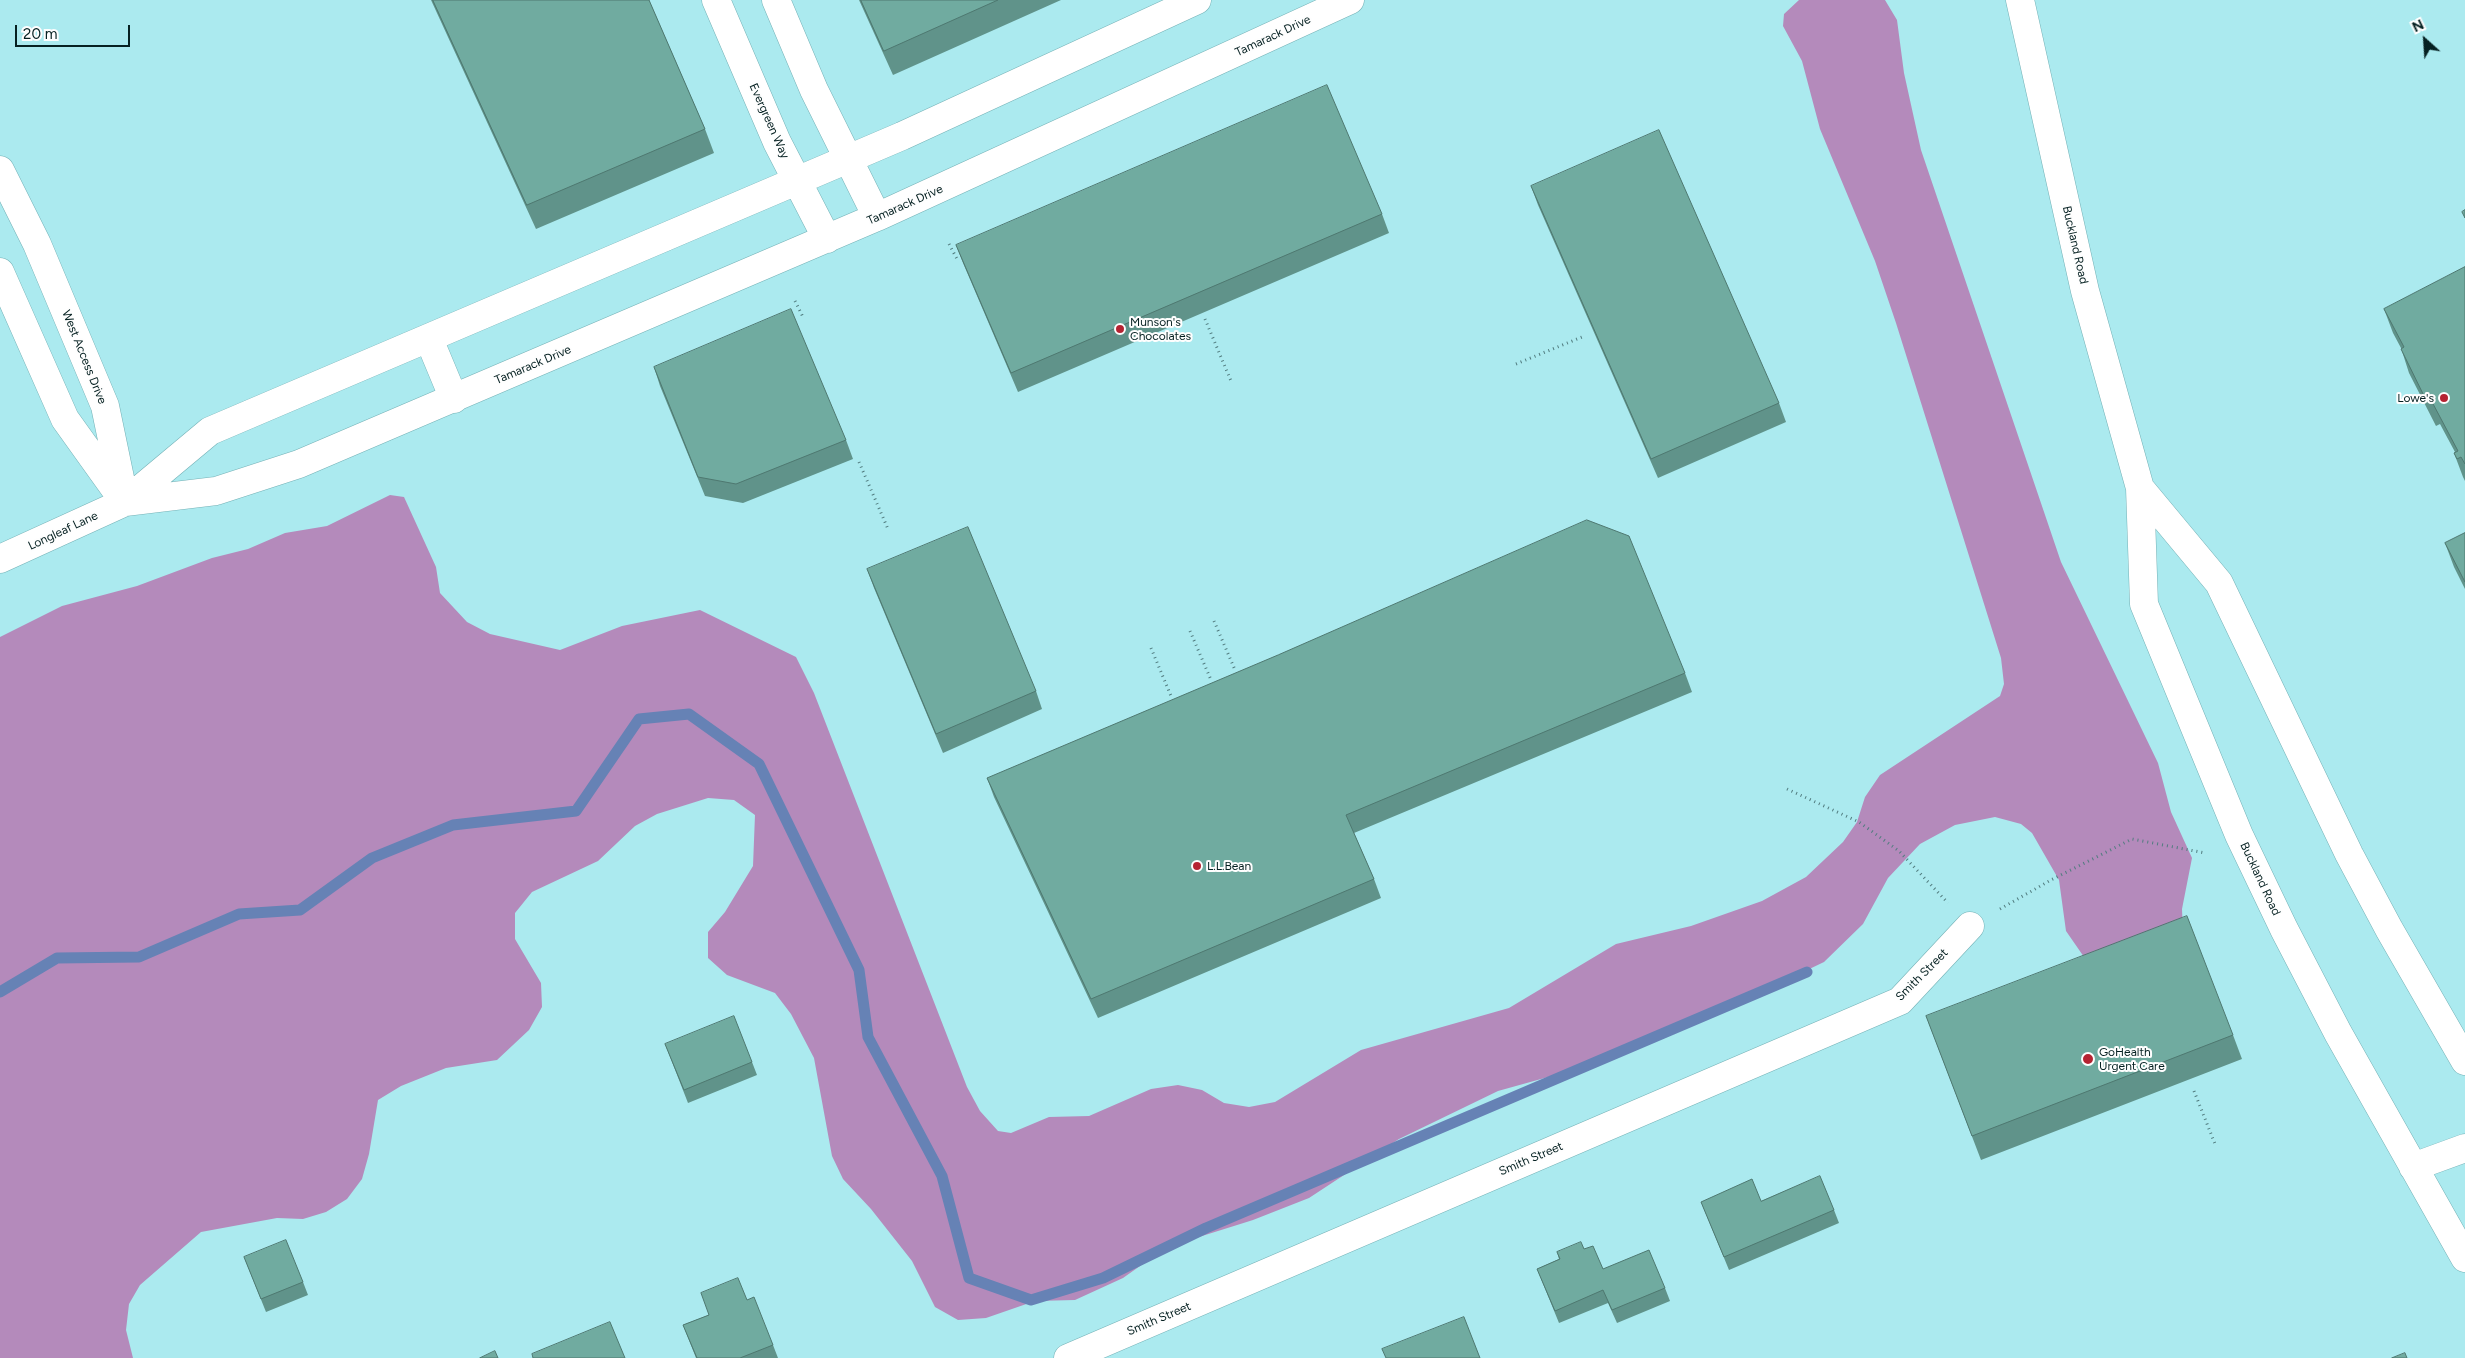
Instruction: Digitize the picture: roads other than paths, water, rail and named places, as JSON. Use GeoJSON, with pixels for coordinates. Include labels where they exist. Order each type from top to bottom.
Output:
{"type":"FeatureCollection","features":[{"type":"Feature","properties":{"kind":"street","name":"Evergreen Way"},"geometry":{"type":"LineString","coordinates":[[716,0],[777,142],[827,239]]}},
{"type":"Feature","properties":{"kind":"street"},"geometry":{"type":"LineString","coordinates":[[776,0],[814,90],[877,217]]}},
{"type":"Feature","properties":{"kind":"street"},"geometry":{"type":"LineString","coordinates":[[0,272],[66,419],[125,502],[210,431],[796,182],[1196,0]]}},
{"type":"Feature","properties":{"kind":"street","name":"Tamarack Drive"},"geometry":{"type":"LineString","coordinates":[[125,502],[216,491],[253,481],[299,464],[877,217],[1350,0]]}},
{"type":"Feature","properties":{"kind":"street","name":"Buckland Road"},"geometry":{"type":"LineString","coordinates":[[2020,0],[2085,291],[2140,488],[2144,604],[2239,835],[2284,929],[2338,1033],[2461,1251]]}},
{"type":"Feature","properties":{"kind":"street","name":"West Access Drive"},"geometry":{"type":"LineString","coordinates":[[0,170],[37,244],[105,406],[125,502]]}},
{"type":"Feature","properties":{"kind":"street"},"geometry":{"type":"LineString","coordinates":[[428,339],[454,399]]}},
{"type":"Feature","properties":{"kind":"street","name":"Buckland Road"},"geometry":{"type":"LineString","coordinates":[[2140,488],[2219,583],[2349,854],[2389,929],[2465,1061]]}},
{"type":"Feature","properties":{"kind":"street","name":"Longleaf Lane"},"geometry":{"type":"LineString","coordinates":[[0,559],[125,502]]}},
{"type":"Feature","properties":{"kind":"street","name":"Smith Street"},"geometry":{"type":"LineString","coordinates":[[1068,1358],[1900,1001],[1970,926]]}},
{"type":"Feature","properties":{"kind":"street"},"geometry":{"type":"LineString","coordinates":[[2413,1167],[2465,1148]]}},
{"type":"Feature","properties":{"kind":"waterway"},"geometry":{"type":"LineString","coordinates":[[0,992],[57,958],[139,957],[239,914],[300,910],[372,858],[453,825],[576,811],[639,719],[689,714],[759,764],[859,970],[868,1037],[942,1176],[969,1278],[1031,1300],[1103,1278],[1206,1228],[1807,972]]}},
{"type":"Feature","properties":{"kind":"place","name":"Munson's Chocolates"},"geometry":{"type":"Point","coordinates":[1120,329]}},
{"type":"Feature","properties":{"kind":"place","name":"Lowe's"},"geometry":{"type":"Point","coordinates":[2444,398]}},
{"type":"Feature","properties":{"kind":"place","name":"L.L.Bean"},"geometry":{"type":"Point","coordinates":[1197,866]}},
{"type":"Feature","properties":{"kind":"place","name":"GoHealth Urgent Care"},"geometry":{"type":"Point","coordinates":[2088,1059]}}]}
